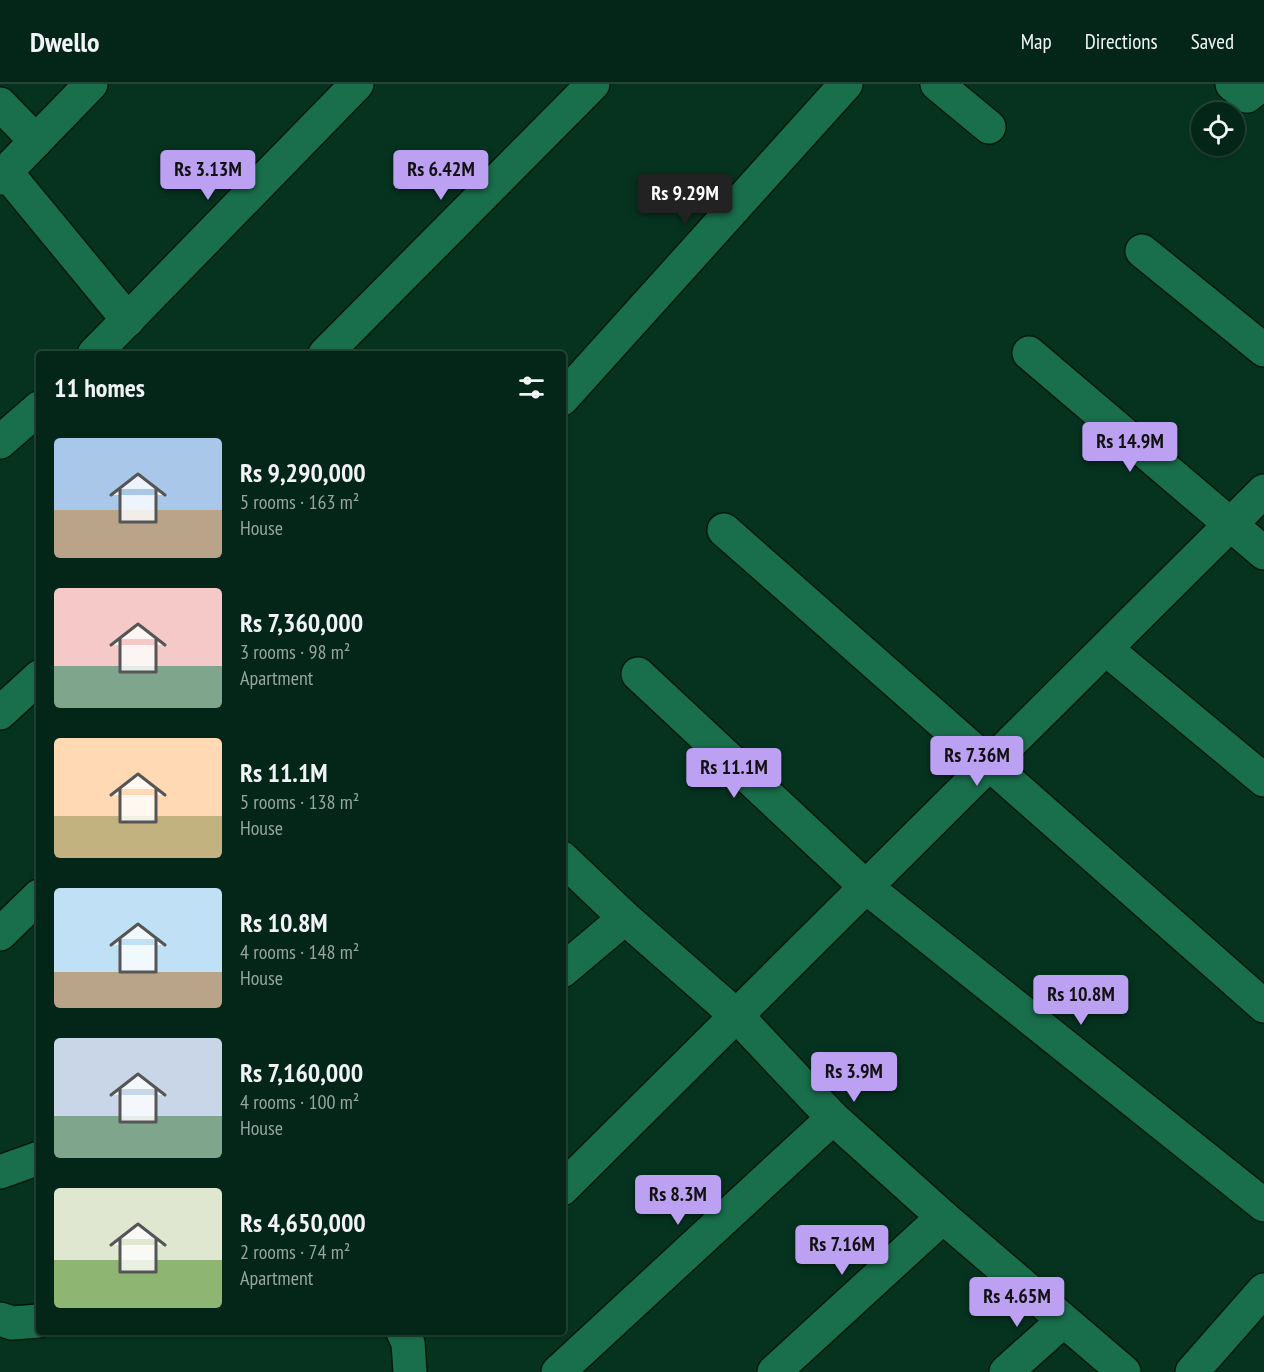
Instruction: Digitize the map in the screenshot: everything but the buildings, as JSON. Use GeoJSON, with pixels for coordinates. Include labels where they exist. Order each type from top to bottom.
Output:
{"type":"FeatureCollection","features":[{"type":"Feature","properties":{"kind":"street"},"geometry":{"type":"LineString","coordinates":[[91,84],[3,175],[128,320]]}},
{"type":"Feature","properties":{"kind":"street"},"geometry":{"type":"LineString","coordinates":[[97,351],[357,84]]}},
{"type":"Feature","properties":{"kind":"street"},"geometry":{"type":"LineString","coordinates":[[328,351],[593,84]]}},
{"type":"Feature","properties":{"kind":"street"},"geometry":{"type":"LineString","coordinates":[[566,395],[846,84]]}},
{"type":"Feature","properties":{"kind":"street"},"geometry":{"type":"LineString","coordinates":[[937,84],[989,127]]}},
{"type":"Feature","properties":{"kind":"street"},"geometry":{"type":"LineString","coordinates":[[0,104],[36,141]]}},
{"type":"Feature","properties":{"kind":"street"},"geometry":{"type":"LineString","coordinates":[[1142,251],[1264,350]]}},
{"type":"Feature","properties":{"kind":"street"},"geometry":{"type":"LineString","coordinates":[[1029,353],[1264,553]]}},
{"type":"Feature","properties":{"kind":"street"},"geometry":{"type":"LineString","coordinates":[[0,442],[36,411]]}},
{"type":"Feature","properties":{"kind":"street"},"geometry":{"type":"LineString","coordinates":[[566,1185],[1264,491]]}},
{"type":"Feature","properties":{"kind":"street"},"geometry":{"type":"LineString","coordinates":[[724,530],[1264,1006]]}},
{"type":"Feature","properties":{"kind":"street"},"geometry":{"type":"LineString","coordinates":[[1106,649],[1264,780]]}},
{"type":"Feature","properties":{"kind":"street"},"geometry":{"type":"LineString","coordinates":[[638,674],[866,887],[1264,1205]]}},
{"type":"Feature","properties":{"kind":"street"},"geometry":{"type":"LineString","coordinates":[[0,713],[36,680]]}},
{"type":"Feature","properties":{"kind":"street"},"geometry":{"type":"LineString","coordinates":[[566,862],[625,918],[737,1016],[833,1118],[943,1217],[1124,1372]]}},
{"type":"Feature","properties":{"kind":"street"},"geometry":{"type":"LineString","coordinates":[[0,934],[36,899]]}},
{"type":"Feature","properties":{"kind":"street"},"geometry":{"type":"LineString","coordinates":[[566,969],[625,918]]}},
{"type":"Feature","properties":{"kind":"street"},"geometry":{"type":"LineString","coordinates":[[558,1372],[833,1118]]}},
{"type":"Feature","properties":{"kind":"street"},"geometry":{"type":"LineString","coordinates":[[0,1172],[36,1159]]}},
{"type":"Feature","properties":{"kind":"street"},"geometry":{"type":"LineString","coordinates":[[774,1372],[943,1217]]}},
{"type":"Feature","properties":{"kind":"street"},"geometry":{"type":"LineString","coordinates":[[1192,1372],[1260,1301]]}},
{"type":"Feature","properties":{"kind":"street"},"geometry":{"type":"LineString","coordinates":[[0,1319],[12,1323],[36,1321]]}},
{"type":"Feature","properties":{"kind":"street"},"geometry":{"type":"LineString","coordinates":[[1006,1372],[1063,1321]]}}]}
